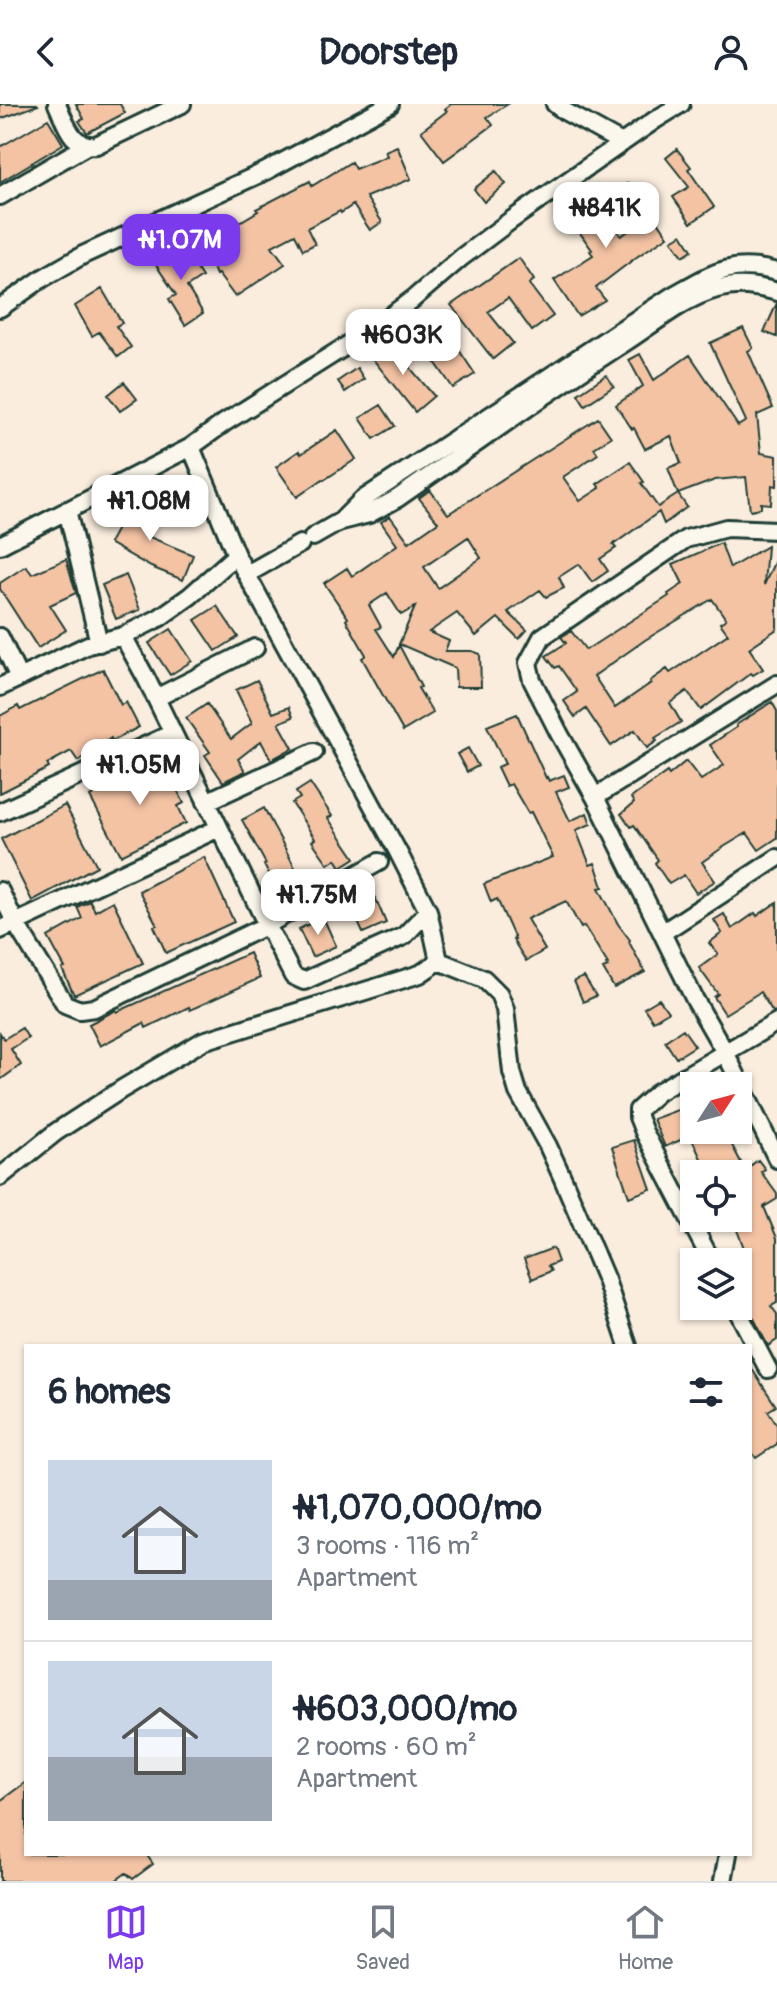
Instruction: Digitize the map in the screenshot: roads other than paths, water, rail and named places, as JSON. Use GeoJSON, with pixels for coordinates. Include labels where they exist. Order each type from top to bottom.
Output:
{"type":"FeatureCollection","features":[{"type":"Feature","properties":{"kind":"street"},"geometry":{"type":"LineString","coordinates":[[57,104],[75,141],[86,146]]}},
{"type":"Feature","properties":{"kind":"street"},"geometry":{"type":"LineString","coordinates":[[0,196],[86,146],[96,145],[182,104]]}},
{"type":"Feature","properties":{"kind":"street"},"geometry":{"type":"LineString","coordinates":[[0,308],[83,255],[266,171],[390,104]]}},
{"type":"Feature","properties":{"kind":"street"},"geometry":{"type":"LineString","coordinates":[[555,104],[622,143]]}},
{"type":"Feature","properties":{"kind":"street"},"geometry":{"type":"LineString","coordinates":[[0,545],[191,447],[376,327],[498,230],[681,104]]}},
{"type":"Feature","properties":{"kind":"street"},"geometry":{"type":"LineString","coordinates":[[576,367],[672,296],[721,269],[757,266],[777,272]]}},
{"type":"Feature","properties":{"kind":"street"},"geometry":{"type":"LineString","coordinates":[[247,574],[341,521],[362,500],[694,298],[735,285],[777,292]]}},
{"type":"Feature","properties":{"kind":"street"},"geometry":{"type":"LineString","coordinates":[[191,447],[236,555],[428,911],[439,961]]}},
{"type":"Feature","properties":{"kind":"street"},"geometry":{"type":"LineString","coordinates":[[67,510],[99,643]]}},
{"type":"Feature","properties":{"kind":"street"},"geometry":{"type":"LineString","coordinates":[[777,530],[726,528],[686,539],[542,637],[528,663],[532,680],[595,797],[777,1159]]}},
{"type":"Feature","properties":{"kind":"street"},"geometry":{"type":"LineString","coordinates":[[0,687],[88,645],[123,636],[190,596],[236,555]]}},
{"type":"Feature","properties":{"kind":"street"},"geometry":{"type":"LineString","coordinates":[[123,636],[293,976],[304,981],[404,936],[428,911]]}},
{"type":"Feature","properties":{"kind":"street"},"geometry":{"type":"LineString","coordinates":[[0,637],[19,678]]}},
{"type":"Feature","properties":{"kind":"street"},"geometry":{"type":"LineString","coordinates":[[156,698],[255,648]]}},
{"type":"Feature","properties":{"kind":"street"},"geometry":{"type":"LineString","coordinates":[[595,797],[777,684]]}},
{"type":"Feature","properties":{"kind":"street"},"geometry":{"type":"LineString","coordinates":[[0,812],[173,733]]}},
{"type":"Feature","properties":{"kind":"street"},"geometry":{"type":"LineString","coordinates":[[206,802],[314,752]]}},
{"type":"Feature","properties":{"kind":"street"},"geometry":{"type":"LineString","coordinates":[[8,927],[219,828]]}},
{"type":"Feature","properties":{"kind":"street"},"geometry":{"type":"LineString","coordinates":[[662,933],[777,858]]}},
{"type":"Feature","properties":{"kind":"street"},"geometry":{"type":"LineString","coordinates":[[0,891],[8,927],[65,1004],[80,1010],[94,1008],[267,925],[379,862]]}},
{"type":"Feature","properties":{"kind":"street"},"geometry":{"type":"LineString","coordinates":[[0,1177],[56,1132],[203,1041],[420,974],[439,961]]}},
{"type":"Feature","properties":{"kind":"street"},"geometry":{"type":"LineString","coordinates":[[439,961],[484,979],[499,994],[505,1009],[512,1072],[518,1092],[563,1179],[606,1280],[627,1344]]}},
{"type":"Feature","properties":{"kind":"street"},"geometry":{"type":"LineString","coordinates":[[705,1248],[644,1132],[638,1110],[658,1092],[777,1022]]}},
{"type":"Feature","properties":{"kind":"street"},"geometry":{"type":"LineString","coordinates":[[742,1320],[768,1369]]}},
{"type":"Feature","properties":{"kind":"street"},"geometry":{"type":"LineString","coordinates":[[723,1881],[728,1856]]}}]}
